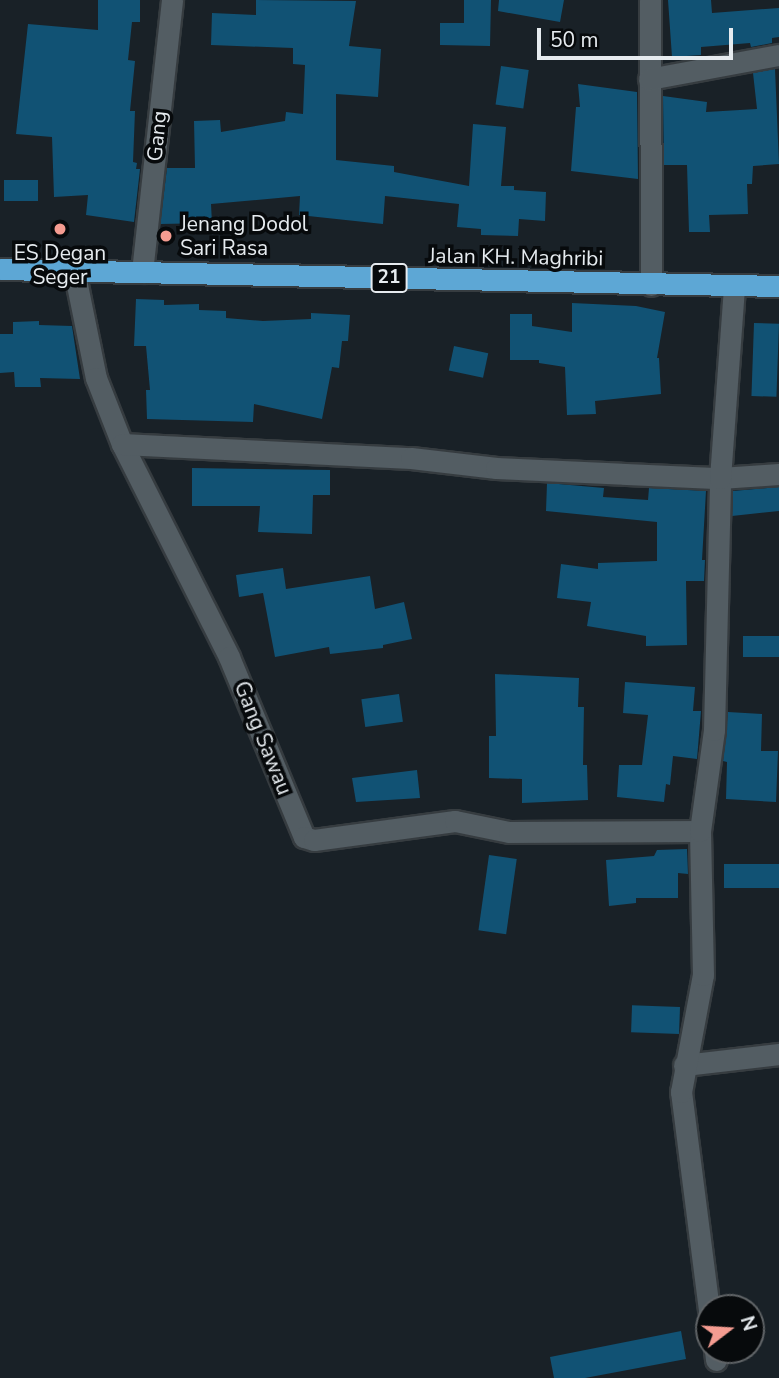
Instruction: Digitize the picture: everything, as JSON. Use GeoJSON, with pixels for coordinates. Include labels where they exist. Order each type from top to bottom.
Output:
{"type":"FeatureCollection","features":[{"type":"Feature","properties":{"kind":"highway","name":"Jalan KH. Maghribi"},"geometry":{"type":"LineString","coordinates":[[0,269],[779,286]]}},
{"type":"Feature","properties":{"kind":"street","name":"Gang"},"geometry":{"type":"LineString","coordinates":[[142,272],[172,0]]}},
{"type":"Feature","properties":{"kind":"street"},"geometry":{"type":"LineString","coordinates":[[650,0],[651,285]]}},
{"type":"Feature","properties":{"kind":"street"},"geometry":{"type":"LineString","coordinates":[[649,79],[779,55]]}},
{"type":"Feature","properties":{"kind":"street","name":"Gang Sawau"},"geometry":{"type":"LineString","coordinates":[[74,270],[96,378],[122,444],[229,657],[301,833],[307,839],[455,821],[509,832],[700,831]]}},
{"type":"Feature","properties":{"kind":"street"},"geometry":{"type":"LineString","coordinates":[[707,1294],[681,1092],[703,975],[700,831],[714,730],[720,478],[734,286]]}},
{"type":"Feature","properties":{"kind":"street"},"geometry":{"type":"LineString","coordinates":[[122,444],[411,458],[496,468],[720,478],[779,474]]}},
{"type":"Feature","properties":{"kind":"street"},"geometry":{"type":"LineString","coordinates":[[684,1065],[779,1054]]}},
{"type":"Feature","properties":{"kind":"building"},"geometry":{"type":"Polygon","coordinates":[[[98,0],[140,0],[140,22],[132,22],[128,60],[135,61],[130,111],[135,111],[133,162],[137,163],[136,169],[140,169],[134,222],[86,215],[88,195],[54,197],[52,137],[16,134],[28,24],[98,30],[98,0]]]}},
{"type":"Feature","properties":{"kind":"building"},"geometry":{"type":"Polygon","coordinates":[[[256,0],[356,1],[349,46],[381,49],[378,97],[336,94],[336,160],[394,166],[394,172],[469,186],[473,124],[506,127],[501,186],[514,186],[514,190],[546,192],[545,221],[519,219],[518,236],[481,235],[481,229],[457,227],[459,204],[385,196],[383,224],[299,215],[300,196],[211,204],[212,223],[160,224],[167,168],[195,168],[194,121],[220,120],[221,132],[285,121],[286,112],[303,114],[305,65],[293,64],[293,48],[211,45],[212,13],[256,15],[256,0]]]}},
{"type":"Feature","properties":{"kind":"building"},"geometry":{"type":"Polygon","coordinates":[[[464,0],[491,0],[490,46],[440,45],[440,23],[464,23],[464,0]]]}},
{"type":"Feature","properties":{"kind":"building"},"geometry":{"type":"Polygon","coordinates":[[[499,0],[564,0],[560,22],[498,11],[499,0]]]}},
{"type":"Feature","properties":{"kind":"building"},"geometry":{"type":"Polygon","coordinates":[[[668,0],[711,0],[712,13],[779,8],[779,37],[772,38],[772,43],[751,47],[750,43],[701,47],[701,55],[672,57],[668,0]]]}},
{"type":"Feature","properties":{"kind":"building"},"geometry":{"type":"Polygon","coordinates":[[[501,66],[529,70],[523,109],[496,105],[501,66]]]}},
{"type":"Feature","properties":{"kind":"building"},"geometry":{"type":"Polygon","coordinates":[[[775,69],[779,164],[753,166],[752,184],[747,184],[748,214],[709,215],[710,232],[689,232],[687,165],[664,165],[663,96],[707,102],[706,112],[757,109],[753,73],[775,69]]]}},
{"type":"Feature","properties":{"kind":"building"},"geometry":{"type":"Polygon","coordinates":[[[578,84],[637,92],[638,179],[571,171],[576,107],[580,107],[578,84]]]}},
{"type":"Feature","properties":{"kind":"building"},"geometry":{"type":"Polygon","coordinates":[[[4,180],[38,180],[38,201],[4,201],[4,180]]]}},
{"type":"Feature","properties":{"kind":"building"},"geometry":{"type":"Polygon","coordinates":[[[136,299],[164,300],[164,305],[199,304],[199,310],[226,311],[226,318],[263,321],[311,319],[311,313],[350,315],[348,341],[342,341],[339,368],[332,367],[322,419],[254,404],[253,422],[147,419],[146,390],[150,390],[146,346],[134,346],[136,299]]]}},
{"type":"Feature","properties":{"kind":"building"},"geometry":{"type":"Polygon","coordinates":[[[572,303],[636,306],[665,312],[657,358],[661,394],[595,401],[596,414],[567,415],[565,367],[539,363],[539,360],[510,360],[510,314],[532,314],[532,326],[572,332],[572,303]]]}},
{"type":"Feature","properties":{"kind":"building"},"geometry":{"type":"Polygon","coordinates":[[[39,321],[39,325],[72,326],[80,379],[40,378],[41,387],[15,387],[14,372],[0,373],[0,334],[13,334],[13,322],[39,321]]]}},
{"type":"Feature","properties":{"kind":"building"},"geometry":{"type":"Polygon","coordinates":[[[754,323],[779,324],[776,397],[751,396],[754,323]]]}},
{"type":"Feature","properties":{"kind":"building"},"geometry":{"type":"Polygon","coordinates":[[[454,346],[488,353],[483,378],[449,370],[454,346]]]}},
{"type":"Feature","properties":{"kind":"building"},"geometry":{"type":"Polygon","coordinates":[[[192,468],[330,470],[330,495],[313,495],[312,534],[258,532],[260,506],[192,506],[192,468]]]}},
{"type":"Feature","properties":{"kind":"building"},"geometry":{"type":"Polygon","coordinates":[[[547,483],[604,488],[603,497],[648,500],[649,488],[706,491],[702,560],[705,560],[704,581],[686,581],[687,645],[646,646],[646,636],[587,626],[591,602],[557,598],[561,564],[598,569],[598,563],[657,561],[657,522],[546,511],[547,483]]]}},
{"type":"Feature","properties":{"kind":"building"},"geometry":{"type":"Polygon","coordinates":[[[779,487],[779,511],[732,516],[733,491],[779,487]]]}},
{"type":"Feature","properties":{"kind":"building"},"geometry":{"type":"Polygon","coordinates":[[[283,568],[286,589],[370,576],[375,609],[404,602],[412,639],[383,645],[383,648],[330,654],[329,647],[275,657],[263,593],[239,597],[236,575],[283,568]]]}},
{"type":"Feature","properties":{"kind":"building"},"geometry":{"type":"Polygon","coordinates":[[[743,636],[779,636],[779,657],[743,657],[743,636]]]}},
{"type":"Feature","properties":{"kind":"building"},"geometry":{"type":"Polygon","coordinates":[[[495,674],[579,678],[578,707],[584,707],[583,765],[587,765],[588,800],[522,803],[522,779],[489,778],[489,736],[496,736],[495,674]]]}},
{"type":"Feature","properties":{"kind":"building"},"geometry":{"type":"Polygon","coordinates":[[[625,682],[695,687],[693,711],[701,711],[697,759],[673,756],[670,785],[666,784],[664,802],[617,797],[619,765],[642,765],[648,715],[623,713],[625,682]]]}},
{"type":"Feature","properties":{"kind":"building"},"geometry":{"type":"Polygon","coordinates":[[[399,694],[403,722],[365,727],[361,699],[399,694]]]}},
{"type":"Feature","properties":{"kind":"building"},"geometry":{"type":"Polygon","coordinates":[[[728,712],[762,714],[761,751],[778,751],[776,802],[726,799],[727,762],[723,761],[728,712]]]}},
{"type":"Feature","properties":{"kind":"building"},"geometry":{"type":"Polygon","coordinates":[[[417,770],[420,798],[356,802],[352,778],[417,770]]]}},
{"type":"Feature","properties":{"kind":"building"},"geometry":{"type":"Polygon","coordinates":[[[687,849],[688,874],[678,873],[678,898],[636,898],[636,903],[609,906],[606,860],[654,856],[657,850],[687,849]]]}},
{"type":"Feature","properties":{"kind":"building"},"geometry":{"type":"Polygon","coordinates":[[[489,855],[517,859],[506,934],[478,930],[489,855]]]}},
{"type":"Feature","properties":{"kind":"building"},"geometry":{"type":"Polygon","coordinates":[[[724,864],[779,864],[779,888],[724,888],[724,864]]]}},
{"type":"Feature","properties":{"kind":"building"},"geometry":{"type":"Polygon","coordinates":[[[632,1005],[680,1007],[679,1034],[631,1032],[632,1005]]]}},
{"type":"Feature","properties":{"kind":"building"},"geometry":{"type":"Polygon","coordinates":[[[681,1331],[686,1359],[585,1378],[554,1378],[550,1357],[681,1331]]]}},
{"type":"Feature","properties":{"kind":"place","name":"ES Degan Seger"},"geometry":{"type":"Point","coordinates":[60,229]}},
{"type":"Feature","properties":{"kind":"place","name":"Jenang Dodol Sari Rasa"},"geometry":{"type":"Point","coordinates":[166,236]}}]}
